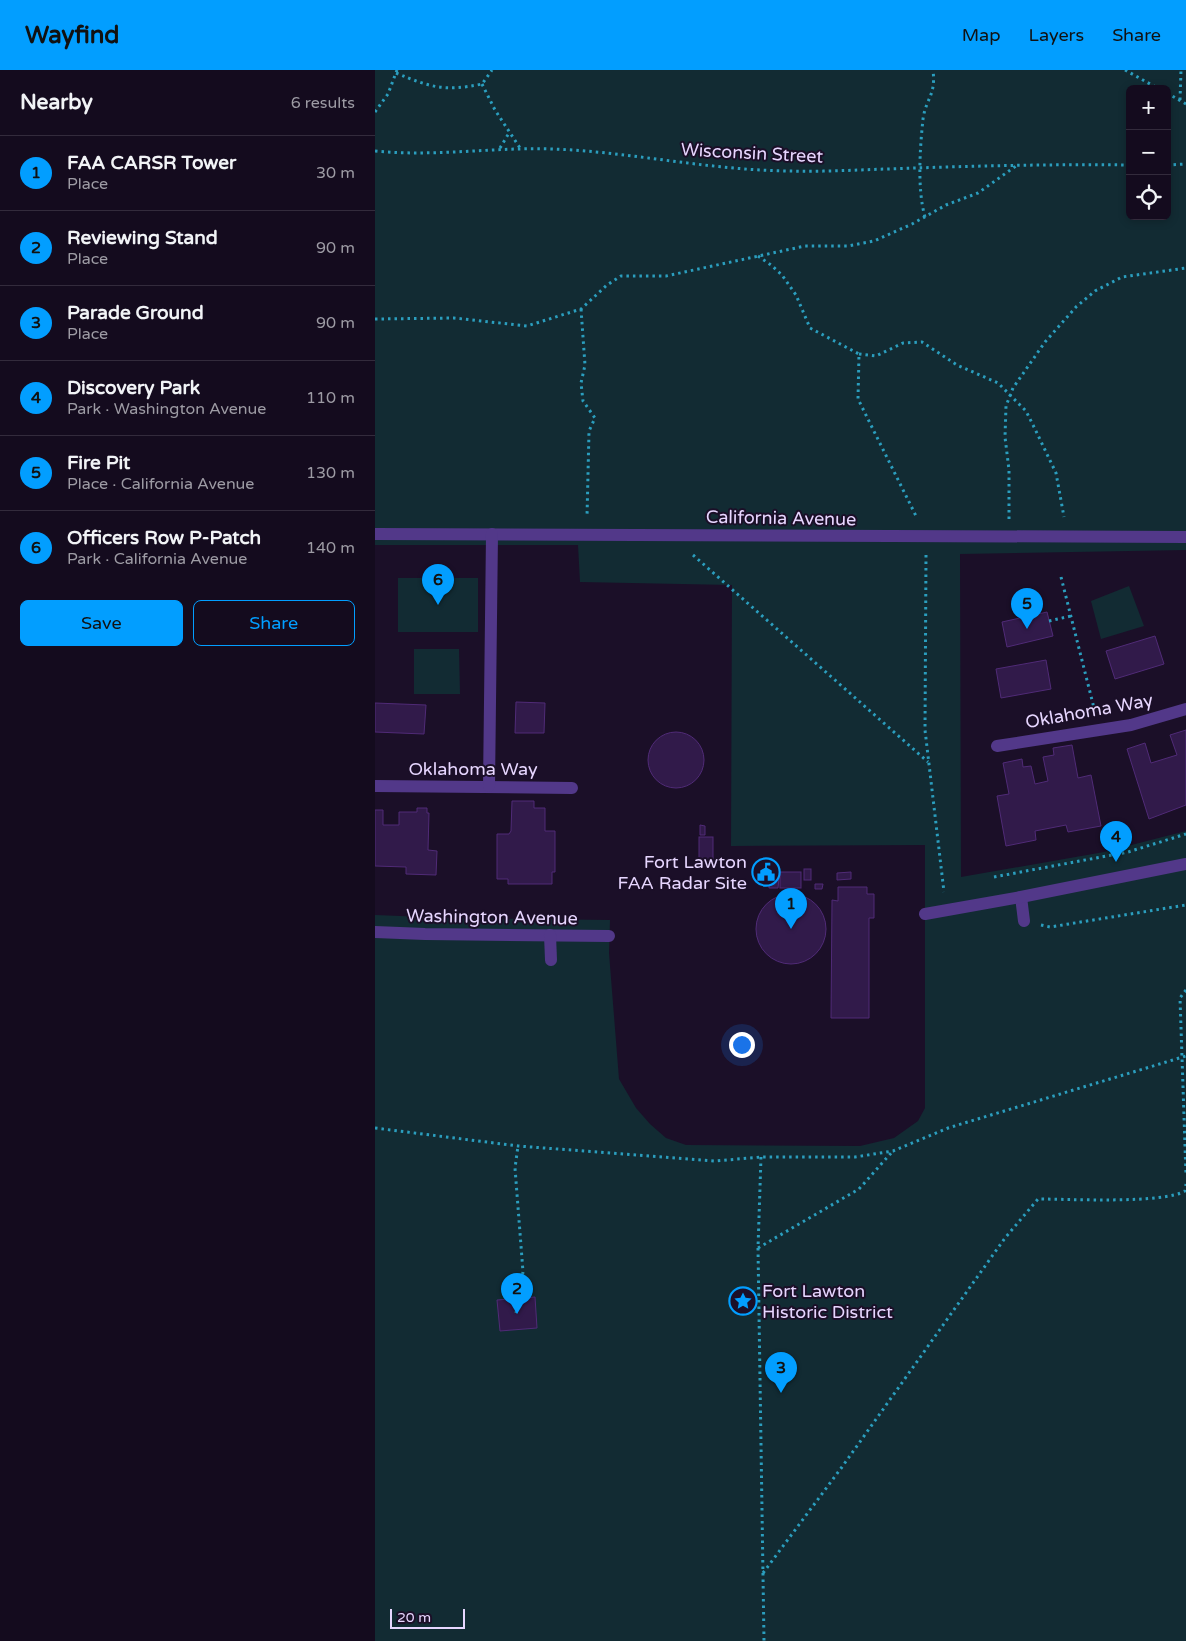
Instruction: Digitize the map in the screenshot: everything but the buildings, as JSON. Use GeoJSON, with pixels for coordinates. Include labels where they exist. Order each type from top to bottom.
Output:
{"type":"FeatureCollection","features":[{"type":"Feature","properties":{"kind":"street","name":"California Avenue"},"geometry":{"type":"LineString","coordinates":[[375,534],[1186,537]]}},
{"type":"Feature","properties":{"kind":"street"},"geometry":{"type":"LineString","coordinates":[[489,786],[492,534]]}},
{"type":"Feature","properties":{"kind":"street","name":"Oklahoma Way"},"geometry":{"type":"LineString","coordinates":[[997,746],[1131,725],[1186,709]]}},
{"type":"Feature","properties":{"kind":"street","name":"Oklahoma Way"},"geometry":{"type":"LineString","coordinates":[[375,786],[572,788]]}},
{"type":"Feature","properties":{"kind":"street"},"geometry":{"type":"LineString","coordinates":[[925,914],[1186,864]]}},
{"type":"Feature","properties":{"kind":"street"},"geometry":{"type":"LineString","coordinates":[[1021,897],[1025,921]]}},
{"type":"Feature","properties":{"kind":"street","name":"Washington Avenue"},"geometry":{"type":"LineString","coordinates":[[375,932],[609,936]]}},
{"type":"Feature","properties":{"kind":"street"},"geometry":{"type":"LineString","coordinates":[[550,935],[551,960]]}},
{"type":"Feature","properties":{"kind":"path"},"geometry":{"type":"LineString","coordinates":[[375,112],[389,94],[397,71],[430,87],[462,88],[481,84],[493,70]]}},
{"type":"Feature","properties":{"kind":"path"},"geometry":{"type":"LineString","coordinates":[[925,217],[920,199],[923,117],[935,87],[933,70]]}},
{"type":"Feature","properties":{"kind":"path"},"geometry":{"type":"LineString","coordinates":[[1125,70],[1152,85]]}},
{"type":"Feature","properties":{"kind":"path"},"geometry":{"type":"LineString","coordinates":[[1180,100],[1181,70]]}},
{"type":"Feature","properties":{"kind":"path"},"geometry":{"type":"LineString","coordinates":[[481,84],[509,133],[521,148]]}},
{"type":"Feature","properties":{"kind":"path"},"geometry":{"type":"LineString","coordinates":[[1171,95],[1186,104]]}},
{"type":"Feature","properties":{"kind":"path"},"geometry":{"type":"LineString","coordinates":[[499,148],[509,133]]}},
{"type":"Feature","properties":{"kind":"path","name":"Wisconsin Street"},"geometry":{"type":"LineString","coordinates":[[375,151],[404,154],[445,153],[499,148],[580,150],[707,167],[788,172],[1126,164]]}},
{"type":"Feature","properties":{"kind":"path"},"geometry":{"type":"LineString","coordinates":[[1171,165],[1186,164]]}},
{"type":"Feature","properties":{"kind":"path"},"geometry":{"type":"LineString","coordinates":[[375,320],[454,318],[527,326],[581,309],[607,285],[621,276],[666,276],[805,246],[847,246],[873,241],[946,205],[978,193],[1016,166]]}},
{"type":"Feature","properties":{"kind":"path"},"geometry":{"type":"LineString","coordinates":[[770,254],[771,265]]}},
{"type":"Feature","properties":{"kind":"path"},"geometry":{"type":"LineString","coordinates":[[758,256],[771,265],[796,295],[810,328],[859,354],[876,356],[903,343],[922,342],[957,365],[999,383],[1026,411],[1056,473],[1063,508],[1064,537]]}},
{"type":"Feature","properties":{"kind":"path"},"geometry":{"type":"LineString","coordinates":[[1010,537],[1009,470],[1005,437],[1006,406],[1010,395],[1045,342],[1076,306],[1095,291],[1122,277],[1186,268]]}},
{"type":"Feature","properties":{"kind":"path"},"geometry":{"type":"LineString","coordinates":[[581,309],[585,365],[581,383],[583,401],[595,418],[589,431],[588,514]]}},
{"type":"Feature","properties":{"kind":"path"},"geometry":{"type":"LineString","coordinates":[[859,354],[858,399],[926,537],[925,730],[946,910]]}},
{"type":"Feature","properties":{"kind":"path"},"geometry":{"type":"LineString","coordinates":[[669,534],[929,763]]}},
{"type":"Feature","properties":{"kind":"path"},"geometry":{"type":"LineString","coordinates":[[1061,577],[1100,729]]}},
{"type":"Feature","properties":{"kind":"path"},"geometry":{"type":"LineString","coordinates":[[1049,621],[1071,616]]}},
{"type":"Feature","properties":{"kind":"path"},"geometry":{"type":"LineString","coordinates":[[994,877],[1128,852],[1186,834]]}},
{"type":"Feature","properties":{"kind":"path"},"geometry":{"type":"LineString","coordinates":[[1025,921],[1051,927],[1186,905]]}},
{"type":"Feature","properties":{"kind":"path"},"geometry":{"type":"LineString","coordinates":[[1186,990],[1180,998],[1184,1056],[1186,1175]]}},
{"type":"Feature","properties":{"kind":"path"},"geometry":{"type":"LineString","coordinates":[[375,1128],[518,1146],[715,1161],[761,1158],[855,1157],[893,1151],[948,1128],[1184,1056]]}},
{"type":"Feature","properties":{"kind":"path"},"geometry":{"type":"LineString","coordinates":[[516,1313],[523,1272],[515,1168],[518,1146]]}},
{"type":"Feature","properties":{"kind":"path"},"geometry":{"type":"LineString","coordinates":[[758,1248],[859,1189],[893,1151]]}},
{"type":"Feature","properties":{"kind":"path"},"geometry":{"type":"LineString","coordinates":[[761,1158],[758,1248],[764,1641]]}},
{"type":"Feature","properties":{"kind":"path"},"geometry":{"type":"LineString","coordinates":[[763,1573],[843,1467],[1005,1238],[1038,1199],[1155,1198],[1177,1195],[1185,1191],[1186,1184]]}},
{"type":"Feature","properties":{"kind":"shaded area"},"geometry":{"type":"Polygon","coordinates":[[[375,70],[1186,70],[1186,550],[960,554],[961,877],[1104,852],[1186,831],[1186,1641],[375,1641],[375,915],[610,920],[609,953],[619,1079],[636,1108],[666,1138],[686,1145],[860,1146],[894,1138],[918,1121],[925,1108],[925,845],[731,846],[732,585],[580,582],[578,545],[375,545],[375,70]]]}},
{"type":"Feature","properties":{"kind":"shaded area"},"geometry":{"type":"Polygon","coordinates":[[[398,578],[478,578],[478,632],[398,632],[398,578]]]}},
{"type":"Feature","properties":{"kind":"shaded area"},"geometry":{"type":"Polygon","coordinates":[[[1129,586],[1144,626],[1101,639],[1091,601],[1129,586]]]}},
{"type":"Feature","properties":{"kind":"shaded area"},"geometry":{"type":"Polygon","coordinates":[[[414,649],[459,649],[460,694],[414,694],[414,649]]]}},
{"type":"Feature","properties":{"kind":"place","name":"Officers Row P-Patch"},"geometry":{"type":"Point","coordinates":[438,605]}},
{"type":"Feature","properties":{"kind":"place","name":"Fire Pit"},"geometry":{"type":"Point","coordinates":[1027,629]}},
{"type":"Feature","properties":{"kind":"place","name":"Discovery Park"},"geometry":{"type":"Point","coordinates":[1116,862]}},
{"type":"Feature","properties":{"kind":"place","name":"Fort Lawton FAA Radar Site"},"geometry":{"type":"Point","coordinates":[766,872]}},
{"type":"Feature","properties":{"kind":"place","name":"FAA CARSR Tower"},"geometry":{"type":"Point","coordinates":[791,929]}},
{"type":"Feature","properties":{"kind":"place","name":"Fort Lawton Historic District"},"geometry":{"type":"Point","coordinates":[743,1301]}},
{"type":"Feature","properties":{"kind":"place","name":"Reviewing Stand"},"geometry":{"type":"Point","coordinates":[517,1314]}},
{"type":"Feature","properties":{"kind":"place","name":"Parade Ground"},"geometry":{"type":"Point","coordinates":[781,1393]}}]}
